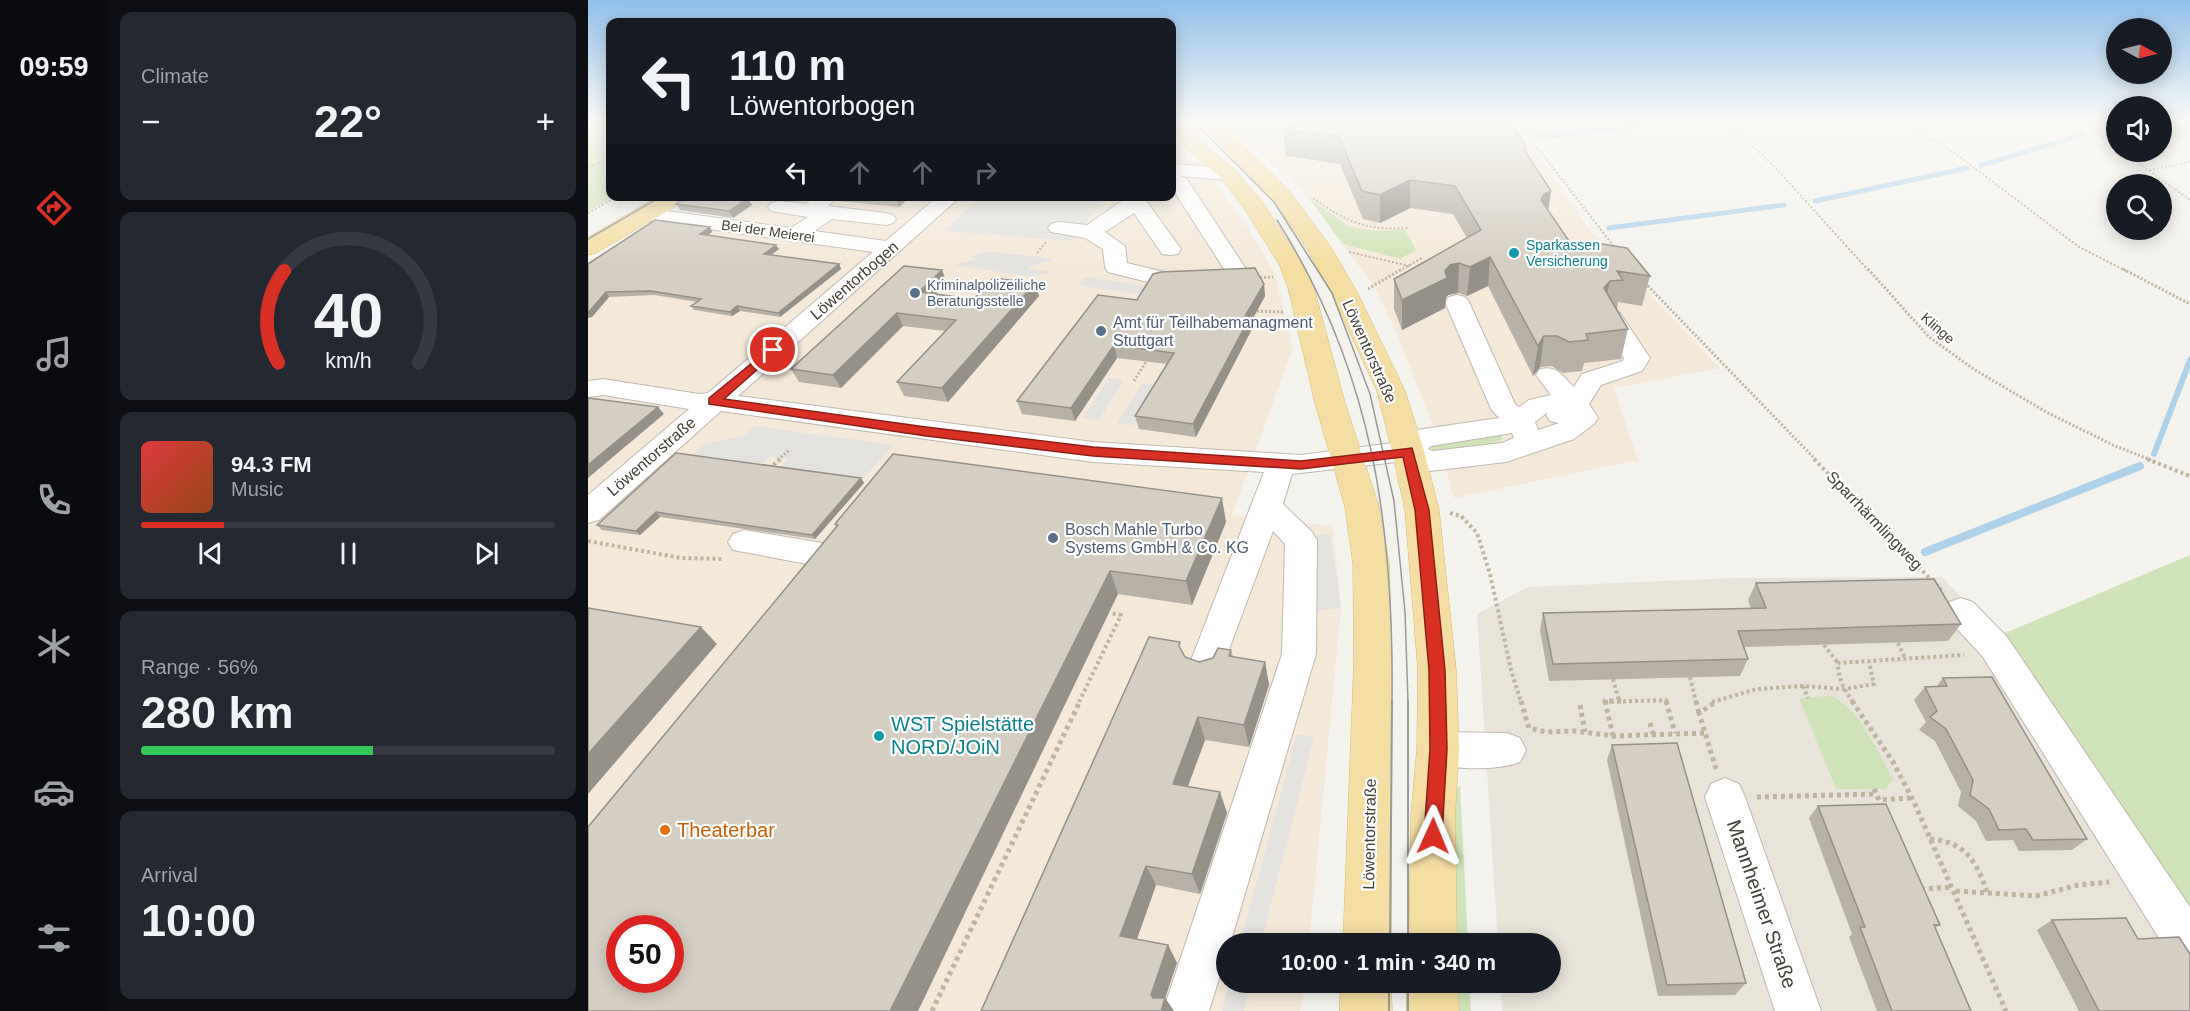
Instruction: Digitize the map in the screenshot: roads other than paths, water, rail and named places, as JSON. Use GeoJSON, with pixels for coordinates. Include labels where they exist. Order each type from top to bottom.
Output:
{"type":"FeatureCollection","features":[{"type":"Feature","properties":{"kind":"main road","name":"Löwentorstraße"},"geometry":{"type":"LineString","coordinates":[[1222,169],[1253,205],[1292,266],[1301,288],[1347,461],[1362,507],[1371,564],[1373,660],[1366,933]]}},
{"type":"Feature","properties":{"kind":"main road","name":"Löwentorstraße"},"geometry":{"type":"LineString","coordinates":[[1255,169],[1283,198],[1320,249],[1344,292],[1391,391],[1408,452],[1423,521],[1437,670],[1438,749],[1433,815],[1432,933]]}},
{"type":"Feature","properties":{"kind":"main road"},"geometry":{"type":"LineString","coordinates":[[588,248],[629,203]]}},
{"type":"Feature","properties":{"kind":"main road"},"geometry":{"type":"LineString","coordinates":[[1366,993],[1366,1011]]}},
{"type":"Feature","properties":{"kind":"main road"},"geometry":{"type":"LineString","coordinates":[[1432,993],[1433,1011]]}},
{"type":"Feature","properties":{"kind":"street"},"geometry":{"type":"LineString","coordinates":[[1176,169],[1228,174]]}},
{"type":"Feature","properties":{"kind":"street"},"geometry":{"type":"LineString","coordinates":[[1176,182],[1179,182],[1237,272]]}},
{"type":"Feature","properties":{"kind":"street"},"geometry":{"type":"LineString","coordinates":[[786,201],[778,207],[822,206],[886,219]]}},
{"type":"Feature","properties":{"kind":"street","name":"Löwentorbogen"},"geometry":{"type":"LineString","coordinates":[[713,401],[945,201]]}},
{"type":"Feature","properties":{"kind":"street"},"geometry":{"type":"LineString","coordinates":[[1091,232],[1135,201]]}},
{"type":"Feature","properties":{"kind":"street"},"geometry":{"type":"LineString","coordinates":[[1139,201],[1170,249]]}},
{"type":"Feature","properties":{"kind":"street","name":"Bei der Meierei"},"geometry":{"type":"LineString","coordinates":[[629,203],[795,235],[891,248]]}},
{"type":"Feature","properties":{"kind":"street"},"geometry":{"type":"LineString","coordinates":[[795,235],[822,206]]}},
{"type":"Feature","properties":{"kind":"street"},"geometry":{"type":"LineString","coordinates":[[1058,228],[1091,232],[1114,246],[1116,267],[1156,277]]}},
{"type":"Feature","properties":{"kind":"street"},"geometry":{"type":"LineString","coordinates":[[1456,302],[1504,409],[1525,430],[1564,433],[1575,426],[1584,418],[1585,382]]}},
{"type":"Feature","properties":{"kind":"street"},"geometry":{"type":"LineString","coordinates":[[1549,375],[1556,385],[1585,382],[1633,366],[1637,358],[1612,318]]}},
{"type":"Feature","properties":{"kind":"street"},"geometry":{"type":"LineString","coordinates":[[588,389],[603,387],[699,402],[713,401],[916,444],[1281,464],[1347,461],[1408,452],[1430,461],[1506,452],[1525,430]]}},
{"type":"Feature","properties":{"kind":"street","name":"Löwentorstraße"},"geometry":{"type":"LineString","coordinates":[[588,512],[713,401]]}},
{"type":"Feature","properties":{"kind":"street"},"geometry":{"type":"LineString","coordinates":[[1206,668],[1281,464]]}},
{"type":"Feature","properties":{"kind":"street"},"geometry":{"type":"LineString","coordinates":[[1186,1011],[1299,654],[1301,540],[1267,507]]}},
{"type":"Feature","properties":{"kind":"street"},"geometry":{"type":"LineString","coordinates":[[800,582],[846,528]]}},
{"type":"Feature","properties":{"kind":"street"},"geometry":{"type":"LineString","coordinates":[[734,551],[823,555]]}},
{"type":"Feature","properties":{"kind":"street"},"geometry":{"type":"LineString","coordinates":[[1961,611],[1995,647],[2190,946]]}},
{"type":"Feature","properties":{"kind":"street"},"geometry":{"type":"LineString","coordinates":[[1438,749],[1507,750]]}},
{"type":"Feature","properties":{"kind":"street","name":"Mannheimer Straße"},"geometry":{"type":"LineString","coordinates":[[1725,797],[1797,1008]]}},
{"type":"Feature","properties":{"kind":"waterway"},"geometry":{"type":"LineString","coordinates":[[1815,201],[1962,169]]}},
{"type":"Feature","properties":{"kind":"waterway"},"geometry":{"type":"LineString","coordinates":[[1609,228],[1784,205]]}},
{"type":"Feature","properties":{"kind":"waterway"},"geometry":{"type":"LineString","coordinates":[[2154,454],[2190,360]]}},
{"type":"Feature","properties":{"kind":"waterway"},"geometry":{"type":"LineString","coordinates":[[1925,552],[2140,466]]}},
{"type":"Feature","properties":{"kind":"tram line"},"geometry":{"type":"LineString","coordinates":[[1241,169],[1274,202],[1332,293],[1370,394],[1394,501],[1405,612],[1408,702]]}},
{"type":"Feature","properties":{"kind":"tram line"},"geometry":{"type":"LineString","coordinates":[[588,239],[653,201]]}},
{"type":"Feature","properties":{"kind":"tram line"},"geometry":{"type":"LineString","coordinates":[[1277,220],[1310,277],[1336,335],[1356,393],[1371,452],[1382,512],[1388,573],[1392,637],[1392,701]]}},
{"type":"Feature","properties":{"kind":"tram line"},"geometry":{"type":"LineString","coordinates":[[1390,933],[1392,701]]}},
{"type":"Feature","properties":{"kind":"tram line"},"geometry":{"type":"LineString","coordinates":[[1408,702],[1408,933]]}},
{"type":"Feature","properties":{"kind":"tram line"},"geometry":{"type":"LineString","coordinates":[[1389,993],[1389,1011]]}},
{"type":"Feature","properties":{"kind":"tram line"},"geometry":{"type":"LineString","coordinates":[[1408,993],[1408,1011]]}},
{"type":"Feature","properties":{"kind":"place","name":"Sparkassen Versicherung"},"geometry":{"type":"Point","coordinates":[1514,253]}},
{"type":"Feature","properties":{"kind":"place","name":"Kriminalpolizeiliche Beratungsstelle"},"geometry":{"type":"Point","coordinates":[915,293]}},
{"type":"Feature","properties":{"kind":"place","name":"Amt für Teilhabemanagment Stuttgart"},"geometry":{"type":"Point","coordinates":[1101,331]}},
{"type":"Feature","properties":{"kind":"place","name":"Bosch Mahle Turbo Systems GmbH & Co. KG"},"geometry":{"type":"Point","coordinates":[1053,538]}},
{"type":"Feature","properties":{"kind":"place","name":"WST Spielstätte NORD/JOiN"},"geometry":{"type":"Point","coordinates":[879,736]}},
{"type":"Feature","properties":{"kind":"place","name":"Theaterbar"},"geometry":{"type":"Point","coordinates":[665,830]}}]}
